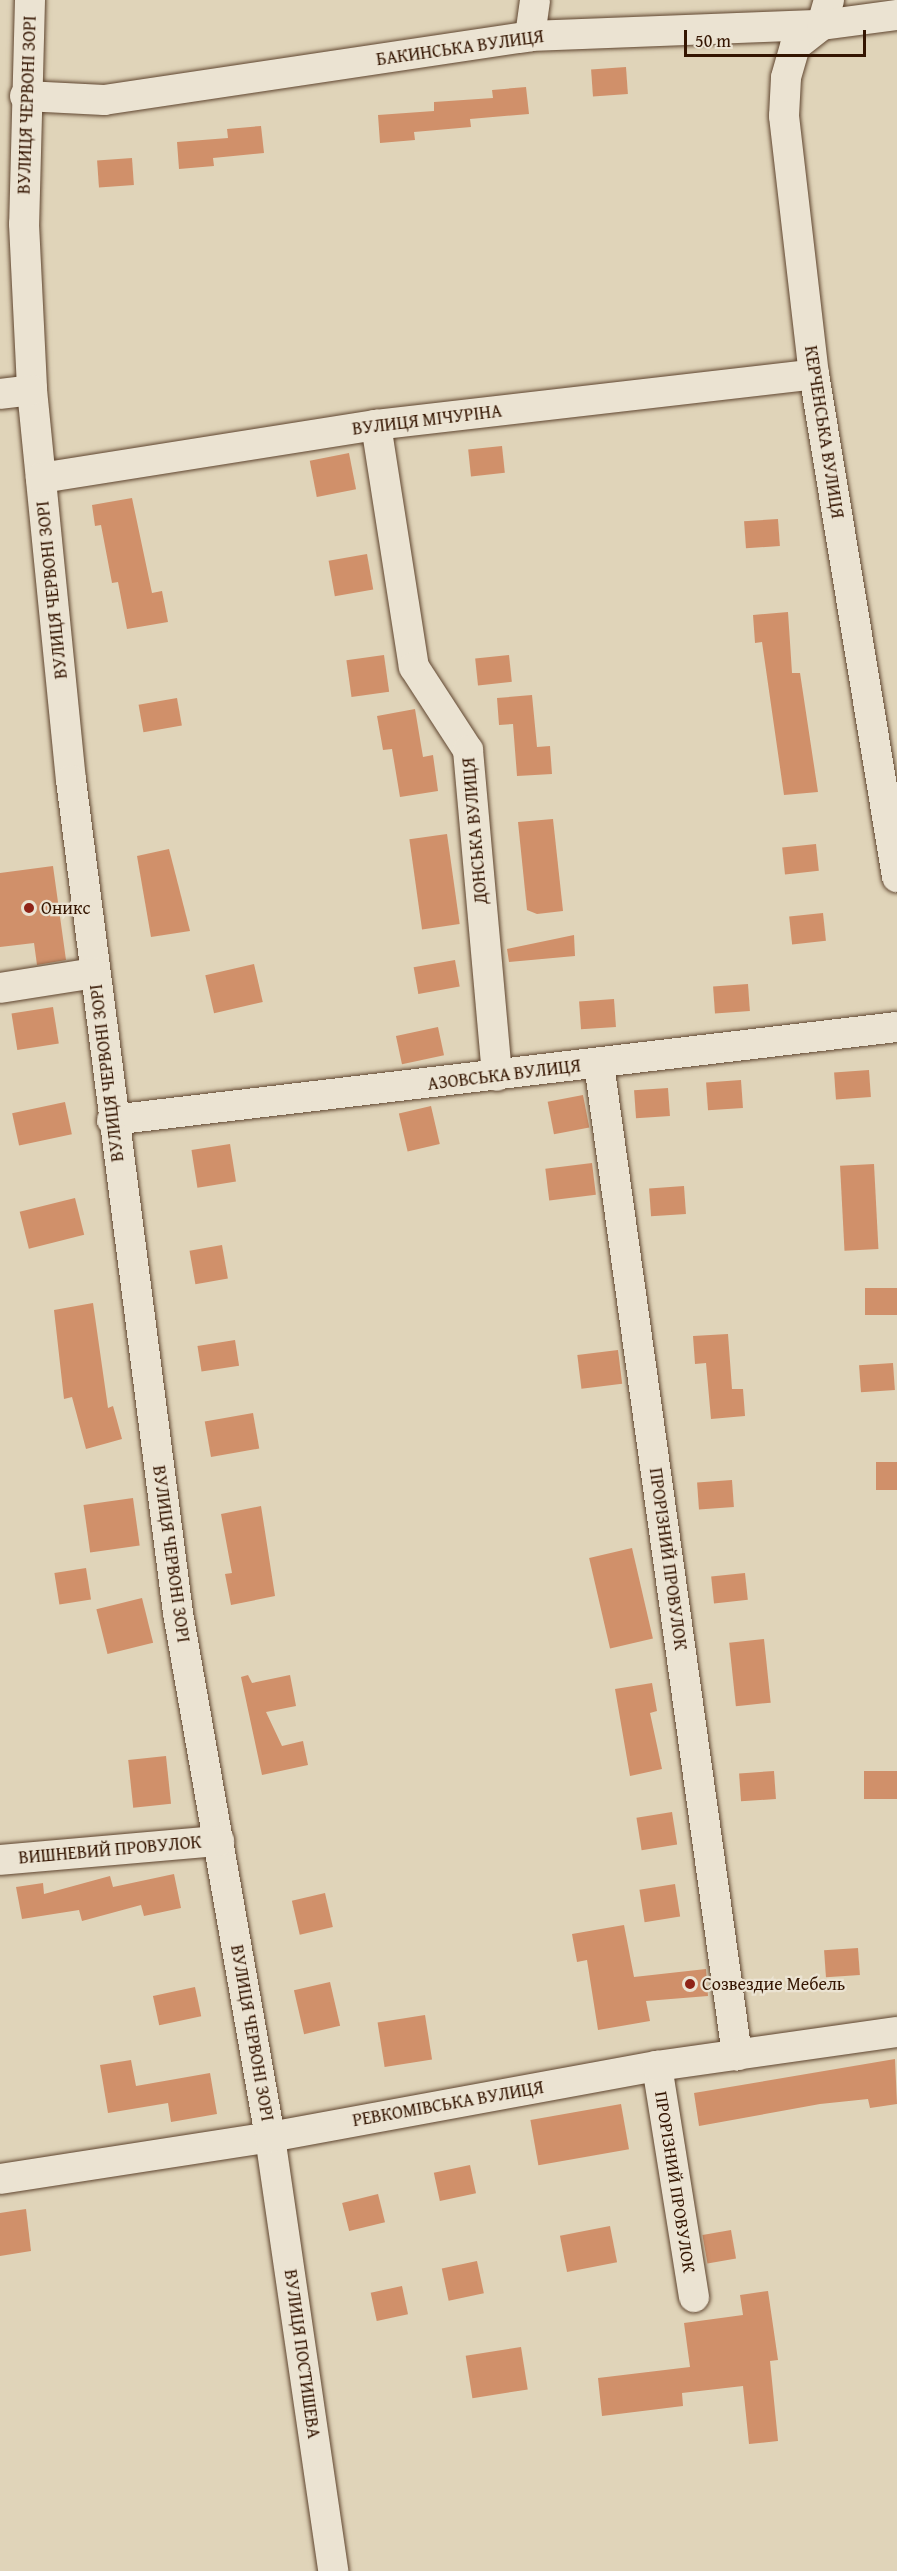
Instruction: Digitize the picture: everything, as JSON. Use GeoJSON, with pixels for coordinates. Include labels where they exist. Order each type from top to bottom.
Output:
{"type":"FeatureCollection","features":[{"type":"Feature","properties":{"kind":"street","name":"ВУЛИЦЯ ЧЕРВОНІ ЗОРІ"},"geometry":{"type":"LineString","coordinates":[[30,0],[25,96],[24,224],[32,390],[95,973],[112,1120],[178,1613],[270,2137]]}},
{"type":"Feature","properties":{"kind":"street"},"geometry":{"type":"LineString","coordinates":[[530,36],[536,0]]}},
{"type":"Feature","properties":{"kind":"street","name":"БАКИНСЬКА ВУЛИЦЯ"},"geometry":{"type":"LineString","coordinates":[[25,96],[104,100],[530,36],[826,13],[897,15]]}},
{"type":"Feature","properties":{"kind":"street","name":"КЕРЧЕНСЬКА ВУЛИЦЯ"},"geometry":{"type":"LineString","coordinates":[[826,13],[795,46],[786,78],[784,116],[814,374],[897,877]]}},
{"type":"Feature","properties":{"kind":"street","name":"ВУЛИЦЯ МІЧУРІНА"},"geometry":{"type":"LineString","coordinates":[[41,478],[376,425],[814,374]]}},
{"type":"Feature","properties":{"kind":"street"},"geometry":{"type":"LineString","coordinates":[[0,394],[32,390]]}},
{"type":"Feature","properties":{"kind":"street","name":"ДОНСЬКА ВУЛИЦЯ"},"geometry":{"type":"LineString","coordinates":[[376,425],[414,667],[468,750],[497,1076]]}},
{"type":"Feature","properties":{"kind":"street"},"geometry":{"type":"LineString","coordinates":[[0,988],[95,973]]}},
{"type":"Feature","properties":{"kind":"street","name":"АЗОВСЬКА ВУЛИЦЯ"},"geometry":{"type":"LineString","coordinates":[[112,1120],[897,1027]]}},
{"type":"Feature","properties":{"kind":"street","name":"ПРОРІЗНИЙ ПРОВУЛОК"},"geometry":{"type":"LineString","coordinates":[[599,1064],[737,2055]]}},
{"type":"Feature","properties":{"kind":"street","name":"ВИШНЕВИЙ ПРОВУЛОК"},"geometry":{"type":"LineString","coordinates":[[0,1860],[219,1841]]}},
{"type":"Feature","properties":{"kind":"street","name":"РЕВКОМІВСЬКА ВУЛИЦЯ"},"geometry":{"type":"LineString","coordinates":[[0,2179],[270,2137],[657,2066],[897,2032]]}},
{"type":"Feature","properties":{"kind":"street","name":"ПРОРІЗНИЙ ПРОВУЛОК"},"geometry":{"type":"LineString","coordinates":[[657,2066],[694,2297]]}},
{"type":"Feature","properties":{"kind":"street","name":"ВУЛИЦЯ ПОСТИШЕВА"},"geometry":{"type":"LineString","coordinates":[[270,2137],[333,2571]]}},
{"type":"Feature","properties":{"kind":"building"},"geometry":{"type":"Polygon","coordinates":[[[626,67],[628,94],[593,96],[591,69],[626,67]]]}},
{"type":"Feature","properties":{"kind":"building"},"geometry":{"type":"Polygon","coordinates":[[[526,87],[529,114],[470,119],[471,127],[414,132],[415,140],[380,143],[378,115],[434,111],[434,102],[493,98],[492,90],[526,87]]]}},
{"type":"Feature","properties":{"kind":"building"},"geometry":{"type":"Polygon","coordinates":[[[261,126],[264,153],[213,158],[214,166],[179,169],[177,142],[228,138],[227,129],[261,126]]]}},
{"type":"Feature","properties":{"kind":"building"},"geometry":{"type":"Polygon","coordinates":[[[132,158],[134,185],[99,187],[97,160],[132,158]]]}},
{"type":"Feature","properties":{"kind":"building"},"geometry":{"type":"Polygon","coordinates":[[[502,446],[505,473],[471,476],[468,450],[502,446]]]}},
{"type":"Feature","properties":{"kind":"building"},"geometry":{"type":"Polygon","coordinates":[[[349,453],[356,489],[317,497],[310,461],[349,453]]]}},
{"type":"Feature","properties":{"kind":"building"},"geometry":{"type":"Polygon","coordinates":[[[132,498],[152,593],[162,591],[168,622],[127,629],[118,582],[112,583],[101,525],[95,526],[92,505],[132,498]]]}},
{"type":"Feature","properties":{"kind":"building"},"geometry":{"type":"Polygon","coordinates":[[[778,519],[780,546],[746,548],[744,521],[778,519]]]}},
{"type":"Feature","properties":{"kind":"building"},"geometry":{"type":"Polygon","coordinates":[[[367,554],[373,589],[335,596],[329,561],[367,554]]]}},
{"type":"Feature","properties":{"kind":"building"},"geometry":{"type":"Polygon","coordinates":[[[788,612],[792,673],[800,673],[818,792],[784,795],[762,642],[755,643],[753,615],[788,612]]]}},
{"type":"Feature","properties":{"kind":"building"},"geometry":{"type":"Polygon","coordinates":[[[384,655],[389,692],[352,697],[346,660],[384,655]]]}},
{"type":"Feature","properties":{"kind":"building"},"geometry":{"type":"Polygon","coordinates":[[[509,655],[512,682],[478,685],[475,659],[509,655]]]}},
{"type":"Feature","properties":{"kind":"building"},"geometry":{"type":"Polygon","coordinates":[[[532,695],[537,747],[550,746],[552,774],[517,776],[513,724],[499,725],[497,698],[532,695]]]}},
{"type":"Feature","properties":{"kind":"building"},"geometry":{"type":"Polygon","coordinates":[[[177,698],[182,726],[143,732],[139,705],[177,698]]]}},
{"type":"Feature","properties":{"kind":"building"},"geometry":{"type":"Polygon","coordinates":[[[415,709],[423,757],[433,755],[438,791],[400,797],[392,749],[383,750],[377,716],[415,709]]]}},
{"type":"Feature","properties":{"kind":"building"},"geometry":{"type":"Polygon","coordinates":[[[553,819],[563,911],[537,914],[527,910],[518,822],[553,819]]]}},
{"type":"Feature","properties":{"kind":"building"},"geometry":{"type":"Polygon","coordinates":[[[447,834],[460,924],[422,929],[409,839],[447,834]]]}},
{"type":"Feature","properties":{"kind":"building"},"geometry":{"type":"Polygon","coordinates":[[[816,844],[819,871],[785,874],[782,848],[816,844]]]}},
{"type":"Feature","properties":{"kind":"building"},"geometry":{"type":"Polygon","coordinates":[[[169,849],[190,931],[151,937],[137,856],[169,849]]]}},
{"type":"Feature","properties":{"kind":"building","name":"Оникс"},"geometry":{"type":"Polygon","coordinates":[[[53,866],[66,960],[37,965],[34,943],[0,947],[0,873],[53,866]]]}},
{"type":"Feature","properties":{"kind":"building"},"geometry":{"type":"Polygon","coordinates":[[[823,913],[826,941],[792,944],[789,917],[823,913]]]}},
{"type":"Feature","properties":{"kind":"building"},"geometry":{"type":"Polygon","coordinates":[[[574,935],[575,956],[509,962],[507,949],[574,935]]]}},
{"type":"Feature","properties":{"kind":"building"},"geometry":{"type":"Polygon","coordinates":[[[455,960],[460,987],[418,994],[414,967],[455,960]]]}},
{"type":"Feature","properties":{"kind":"building"},"geometry":{"type":"Polygon","coordinates":[[[254,964],[263,1002],[214,1013],[205,975],[254,964]]]}},
{"type":"Feature","properties":{"kind":"building"},"geometry":{"type":"Polygon","coordinates":[[[748,984],[750,1011],[715,1013],[713,986],[748,984]]]}},
{"type":"Feature","properties":{"kind":"building"},"geometry":{"type":"Polygon","coordinates":[[[614,999],[616,1027],[581,1029],[579,1001],[614,999]]]}},
{"type":"Feature","properties":{"kind":"building"},"geometry":{"type":"Polygon","coordinates":[[[53,1007],[59,1044],[17,1050],[12,1014],[53,1007]]]}},
{"type":"Feature","properties":{"kind":"building"},"geometry":{"type":"Polygon","coordinates":[[[438,1027],[444,1055],[402,1064],[396,1036],[438,1027]]]}},
{"type":"Feature","properties":{"kind":"building"},"geometry":{"type":"Polygon","coordinates":[[[869,1070],[871,1097],[836,1099],[834,1072],[869,1070]]]}},
{"type":"Feature","properties":{"kind":"building"},"geometry":{"type":"Polygon","coordinates":[[[741,1080],[743,1108],[708,1110],[706,1082],[741,1080]]]}},
{"type":"Feature","properties":{"kind":"building"},"geometry":{"type":"Polygon","coordinates":[[[668,1088],[670,1116],[636,1118],[634,1090],[668,1088]]]}},
{"type":"Feature","properties":{"kind":"building"},"geometry":{"type":"Polygon","coordinates":[[[583,1095],[589,1127],[554,1134],[548,1102],[583,1095]]]}},
{"type":"Feature","properties":{"kind":"building"},"geometry":{"type":"Polygon","coordinates":[[[65,1102],[72,1134],[19,1146],[12,1113],[65,1102]]]}},
{"type":"Feature","properties":{"kind":"building"},"geometry":{"type":"Polygon","coordinates":[[[431,1106],[440,1144],[408,1151],[399,1113],[431,1106]]]}},
{"type":"Feature","properties":{"kind":"building"},"geometry":{"type":"Polygon","coordinates":[[[230,1144],[236,1182],[197,1188],[191,1150],[230,1144]]]}},
{"type":"Feature","properties":{"kind":"building"},"geometry":{"type":"Polygon","coordinates":[[[592,1163],[596,1195],[549,1200],[545,1169],[592,1163]]]}},
{"type":"Feature","properties":{"kind":"building"},"geometry":{"type":"Polygon","coordinates":[[[874,1164],[878,1249],[844,1251],[840,1166],[874,1164]]]}},
{"type":"Feature","properties":{"kind":"building"},"geometry":{"type":"Polygon","coordinates":[[[684,1186],[686,1214],[651,1216],[649,1188],[684,1186]]]}},
{"type":"Feature","properties":{"kind":"building"},"geometry":{"type":"Polygon","coordinates":[[[75,1198],[84,1235],[29,1249],[20,1212],[75,1198]]]}},
{"type":"Feature","properties":{"kind":"building"},"geometry":{"type":"Polygon","coordinates":[[[222,1245],[228,1278],[195,1284],[190,1251],[222,1245]]]}},
{"type":"Feature","properties":{"kind":"building"},"geometry":{"type":"Polygon","coordinates":[[[865,1288],[897,1288],[897,1315],[865,1315],[865,1288]]]}},
{"type":"Feature","properties":{"kind":"building"},"geometry":{"type":"Polygon","coordinates":[[[93,1303],[108,1408],[113,1406],[122,1439],[86,1449],[72,1397],[64,1399],[54,1310],[93,1303]]]}},
{"type":"Feature","properties":{"kind":"building"},"geometry":{"type":"Polygon","coordinates":[[[728,1334],[732,1389],[743,1389],[745,1416],[711,1419],[706,1363],[695,1364],[693,1336],[728,1334]]]}},
{"type":"Feature","properties":{"kind":"building"},"geometry":{"type":"Polygon","coordinates":[[[235,1340],[239,1366],[202,1372],[197,1346],[235,1340]]]}},
{"type":"Feature","properties":{"kind":"building"},"geometry":{"type":"Polygon","coordinates":[[[618,1350],[622,1384],[581,1389],[577,1355],[618,1350]]]}},
{"type":"Feature","properties":{"kind":"building"},"geometry":{"type":"Polygon","coordinates":[[[893,1363],[895,1390],[861,1392],[859,1365],[893,1363]]]}},
{"type":"Feature","properties":{"kind":"building"},"geometry":{"type":"Polygon","coordinates":[[[253,1413],[259,1448],[211,1457],[205,1422],[253,1413]]]}},
{"type":"Feature","properties":{"kind":"building"},"geometry":{"type":"Polygon","coordinates":[[[876,1462],[897,1462],[897,1490],[876,1490],[876,1462]]]}},
{"type":"Feature","properties":{"kind":"building"},"geometry":{"type":"Polygon","coordinates":[[[732,1480],[734,1507],[699,1509],[697,1482],[732,1480]]]}},
{"type":"Feature","properties":{"kind":"building"},"geometry":{"type":"Polygon","coordinates":[[[133,1498],[140,1546],[90,1552],[83,1505],[133,1498]]]}},
{"type":"Feature","properties":{"kind":"building"},"geometry":{"type":"Polygon","coordinates":[[[261,1506],[275,1596],[231,1605],[225,1574],[232,1573],[221,1514],[261,1506]]]}},
{"type":"Feature","properties":{"kind":"building"},"geometry":{"type":"Polygon","coordinates":[[[632,1548],[653,1639],[610,1649],[589,1558],[632,1548]]]}},
{"type":"Feature","properties":{"kind":"building"},"geometry":{"type":"Polygon","coordinates":[[[86,1568],[91,1600],[59,1605],[54,1573],[86,1568]]]}},
{"type":"Feature","properties":{"kind":"building"},"geometry":{"type":"Polygon","coordinates":[[[745,1573],[748,1600],[714,1603],[711,1577],[745,1573]]]}},
{"type":"Feature","properties":{"kind":"building"},"geometry":{"type":"Polygon","coordinates":[[[142,1598],[153,1643],[108,1654],[96,1609],[142,1598]]]}},
{"type":"Feature","properties":{"kind":"building"},"geometry":{"type":"Polygon","coordinates":[[[764,1639],[771,1703],[736,1706],[729,1643],[764,1639]]]}},
{"type":"Feature","properties":{"kind":"building"},"geometry":{"type":"Polygon","coordinates":[[[248,1675],[252,1683],[290,1675],[296,1706],[266,1712],[282,1746],[303,1741],[308,1765],[262,1775],[241,1677],[248,1675]]]}},
{"type":"Feature","properties":{"kind":"building"},"geometry":{"type":"Polygon","coordinates":[[[652,1683],[657,1711],[650,1713],[662,1769],[630,1776],[615,1689],[652,1683]]]}},
{"type":"Feature","properties":{"kind":"building"},"geometry":{"type":"Polygon","coordinates":[[[166,1756],[171,1804],[133,1808],[128,1760],[166,1756]]]}},
{"type":"Feature","properties":{"kind":"building"},"geometry":{"type":"Polygon","coordinates":[[[774,1771],[776,1799],[741,1801],[739,1773],[774,1771]]]}},
{"type":"Feature","properties":{"kind":"building"},"geometry":{"type":"Polygon","coordinates":[[[864,1771],[897,1771],[897,1799],[864,1799],[864,1771]]]}},
{"type":"Feature","properties":{"kind":"building"},"geometry":{"type":"Polygon","coordinates":[[[672,1812],[677,1845],[642,1850],[636,1818],[672,1812]]]}},
{"type":"Feature","properties":{"kind":"building"},"geometry":{"type":"Polygon","coordinates":[[[174,1874],[181,1908],[144,1916],[141,1905],[82,1921],[79,1910],[22,1919],[16,1887],[43,1883],[44,1894],[110,1876],[113,1887],[174,1874]]]}},
{"type":"Feature","properties":{"kind":"building"},"geometry":{"type":"Polygon","coordinates":[[[675,1884],[680,1917],[645,1922],[639,1890],[675,1884]]]}},
{"type":"Feature","properties":{"kind":"building"},"geometry":{"type":"Polygon","coordinates":[[[325,1893],[333,1927],[300,1935],[292,1901],[325,1893]]]}},
{"type":"Feature","properties":{"kind":"building"},"geometry":{"type":"Polygon","coordinates":[[[624,1925],[634,1977],[706,1969],[708,1996],[646,2001],[650,2021],[598,2030],[587,1960],[577,1962],[572,1934],[624,1925]]]}},
{"type":"Feature","properties":{"kind":"building"},"geometry":{"type":"Polygon","coordinates":[[[858,1948],[860,1975],[826,1977],[824,1950],[858,1948]]]}},
{"type":"Feature","properties":{"kind":"building"},"geometry":{"type":"Polygon","coordinates":[[[330,1982],[340,2026],[304,2034],[294,1990],[330,1982]]]}},
{"type":"Feature","properties":{"kind":"building"},"geometry":{"type":"Polygon","coordinates":[[[195,1987],[201,2016],[159,2025],[153,1996],[195,1987]]]}},
{"type":"Feature","properties":{"kind":"building"},"geometry":{"type":"Polygon","coordinates":[[[425,2015],[432,2059],[385,2067],[378,2023],[425,2015]]]}},
{"type":"Feature","properties":{"kind":"building"},"geometry":{"type":"Polygon","coordinates":[[[895,2059],[897,2104],[870,2108],[868,2099],[820,2104],[699,2126],[694,2093],[895,2059]]]}},
{"type":"Feature","properties":{"kind":"building"},"geometry":{"type":"Polygon","coordinates":[[[131,2060],[136,2086],[210,2073],[217,2114],[171,2122],[168,2103],[108,2113],[100,2065],[131,2060]]]}},
{"type":"Feature","properties":{"kind":"building"},"geometry":{"type":"Polygon","coordinates":[[[621,2104],[629,2149],[538,2165],[530,2120],[621,2104]]]}},
{"type":"Feature","properties":{"kind":"building"},"geometry":{"type":"Polygon","coordinates":[[[470,2165],[476,2193],[440,2201],[434,2173],[470,2165]]]}},
{"type":"Feature","properties":{"kind":"building"},"geometry":{"type":"Polygon","coordinates":[[[378,2194],[385,2222],[349,2231],[342,2203],[378,2194]]]}},
{"type":"Feature","properties":{"kind":"building"},"geometry":{"type":"Polygon","coordinates":[[[26,2209],[31,2251],[0,2256],[0,2213],[26,2209]]]}},
{"type":"Feature","properties":{"kind":"building"},"geometry":{"type":"Polygon","coordinates":[[[610,2226],[617,2262],[567,2272],[560,2236],[610,2226]]]}},
{"type":"Feature","properties":{"kind":"building"},"geometry":{"type":"Polygon","coordinates":[[[731,2230],[736,2259],[707,2264],[702,2235],[731,2230]]]}},
{"type":"Feature","properties":{"kind":"building"},"geometry":{"type":"Polygon","coordinates":[[[477,2261],[484,2293],[449,2301],[442,2268],[477,2261]]]}},
{"type":"Feature","properties":{"kind":"building"},"geometry":{"type":"Polygon","coordinates":[[[402,2286],[408,2314],[377,2321],[371,2293],[402,2286]]]}},
{"type":"Feature","properties":{"kind":"building"},"geometry":{"type":"Polygon","coordinates":[[[768,2291],[778,2360],[770,2361],[778,2441],[749,2444],[743,2386],[682,2393],[683,2406],[602,2416],[598,2378],[690,2367],[684,2323],[743,2315],[740,2295],[768,2291]]]}},
{"type":"Feature","properties":{"kind":"building"},"geometry":{"type":"Polygon","coordinates":[[[521,2347],[528,2389],[472,2398],[466,2356],[521,2347]]]}},
{"type":"Feature","properties":{"kind":"place","name":"Оникс"},"geometry":{"type":"Point","coordinates":[29,908]}},
{"type":"Feature","properties":{"kind":"place","name":"Созвездие Мебель"},"geometry":{"type":"Point","coordinates":[690,1984]}}]}
